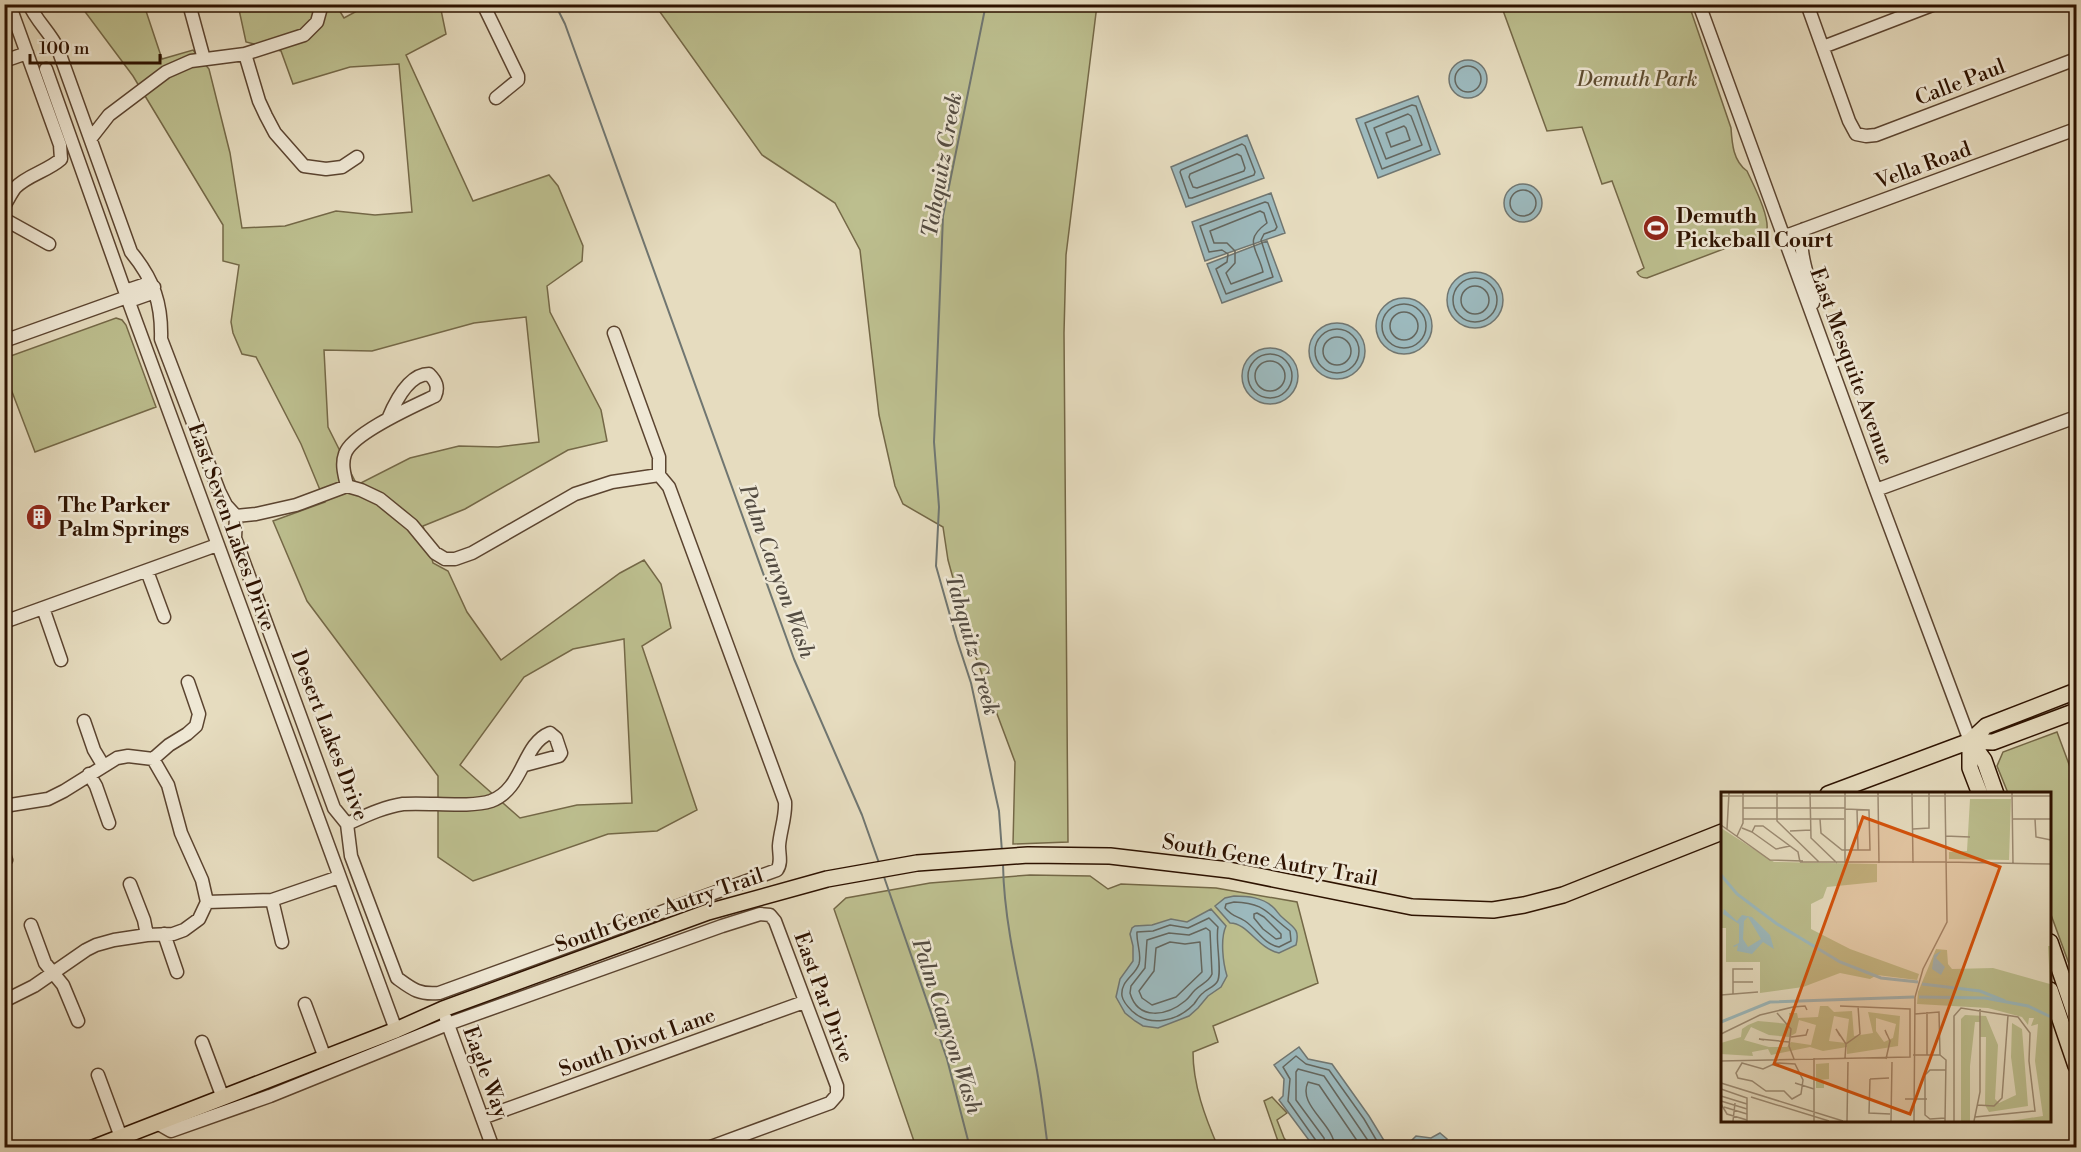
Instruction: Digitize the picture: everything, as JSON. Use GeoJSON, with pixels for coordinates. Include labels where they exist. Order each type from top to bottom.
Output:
{"type":"FeatureCollection","features":[{"type":"Feature","properties":{"kind":"main road"},"geometry":{"type":"LineString","coordinates":[[1833,792],[1970,741],[1986,726],[2076,691]]}},
{"type":"Feature","properties":{"kind":"main road"},"geometry":{"type":"LineString","coordinates":[[1970,741],[1993,742],[2076,711]]}},
{"type":"Feature","properties":{"kind":"main road"},"geometry":{"type":"LineString","coordinates":[[1970,741],[1970,768],[1979,792]]}},
{"type":"Feature","properties":{"kind":"main road"},"geometry":{"type":"LineString","coordinates":[[1970,741],[1984,760],[1995,792]]}},
{"type":"Feature","properties":{"kind":"main road","name":"South Gene Autry Trail"},"geometry":{"type":"LineString","coordinates":[[93,1148],[123,1142],[157,1123],[396,1030],[443,1009],[708,912],[827,879],[916,863],[991,856],[1070,854],[1110,856],[1229,870],[1412,907],[1493,910],[1563,895],[1721,832]]}},
{"type":"Feature","properties":{"kind":"main road"},"geometry":{"type":"LineString","coordinates":[[2051,948],[2076,1017]]}},
{"type":"Feature","properties":{"kind":"main road"},"geometry":{"type":"LineString","coordinates":[[2051,996],[2076,1066]]}},
{"type":"Feature","properties":{"kind":"street"},"geometry":{"type":"LineString","coordinates":[[29,4],[58,49],[131,252],[145,269],[153,290],[161,320],[161,339],[219,491],[226,505],[236,516],[296,505],[347,486],[380,499],[412,525],[435,553],[445,559],[455,560],[472,553],[575,494],[612,482],[659,475]]}},
{"type":"Feature","properties":{"kind":"street"},"geometry":{"type":"LineString","coordinates":[[189,4],[204,59]]}},
{"type":"Feature","properties":{"kind":"street"},"geometry":{"type":"LineString","coordinates":[[91,138],[109,115],[166,72],[183,63],[245,54],[304,35],[317,22],[322,4]]}},
{"type":"Feature","properties":{"kind":"street"},"geometry":{"type":"LineString","coordinates":[[483,4],[519,76],[518,80],[496,98]]}},
{"type":"Feature","properties":{"kind":"street","name":"East Mesquite Avenue"},"geometry":{"type":"LineString","coordinates":[[1699,4],[1970,741]]}},
{"type":"Feature","properties":{"kind":"street"},"geometry":{"type":"LineString","coordinates":[[1807,4],[1822,46],[1935,4]]}},
{"type":"Feature","properties":{"kind":"street"},"geometry":{"type":"LineString","coordinates":[[4,5],[12,12],[60,145],[61,159],[52,167],[15,188],[4,206]]}},
{"type":"Feature","properties":{"kind":"street","name":"Calle Paul"},"geometry":{"type":"LineString","coordinates":[[1822,46],[1849,121],[1857,134],[1866,136],[1876,135],[2076,59]]}},
{"type":"Feature","properties":{"kind":"street"},"geometry":{"type":"LineString","coordinates":[[4,61],[27,53]]}},
{"type":"Feature","properties":{"kind":"street"},"geometry":{"type":"LineString","coordinates":[[245,54],[266,117],[275,133],[304,166],[326,169],[342,167],[357,157]]}},
{"type":"Feature","properties":{"kind":"street","name":"East Seven Lakes Drive"},"geometry":{"type":"LineString","coordinates":[[46,69],[131,298],[217,545],[396,1030]]}},
{"type":"Feature","properties":{"kind":"street","name":"Vella Road"},"geometry":{"type":"LineString","coordinates":[[1783,237],[2076,129]]}},
{"type":"Feature","properties":{"kind":"street"},"geometry":{"type":"LineString","coordinates":[[4,219],[49,244]]}},
{"type":"Feature","properties":{"kind":"street"},"geometry":{"type":"LineString","coordinates":[[1804,229],[1800,241],[1812,292],[1814,319]]}},
{"type":"Feature","properties":{"kind":"street"},"geometry":{"type":"LineString","coordinates":[[4,341],[131,298],[131,289],[149,283],[153,290]]}},
{"type":"Feature","properties":{"kind":"street","name":"Desert Lakes Drive"},"geometry":{"type":"LineString","coordinates":[[236,516],[235,538],[334,808],[347,824],[351,856],[397,978],[407,986],[425,994],[439,993],[777,870],[780,866],[779,844],[786,813],[785,802],[669,487],[659,475],[659,456],[614,333]]}},
{"type":"Feature","properties":{"kind":"street"},"geometry":{"type":"LineString","coordinates":[[1876,490],[2076,417]]}},
{"type":"Feature","properties":{"kind":"street"},"geometry":{"type":"LineString","coordinates":[[347,486],[343,467],[345,452],[358,439],[388,419]]}},
{"type":"Feature","properties":{"kind":"street"},"geometry":{"type":"LineString","coordinates":[[4,622],[217,545]]}},
{"type":"Feature","properties":{"kind":"street"},"geometry":{"type":"LineString","coordinates":[[147,571],[164,617]]}},
{"type":"Feature","properties":{"kind":"street"},"geometry":{"type":"LineString","coordinates":[[43,608],[61,660]]}},
{"type":"Feature","properties":{"kind":"street"},"geometry":{"type":"LineString","coordinates":[[4,806],[48,799],[117,758],[128,756],[153,759],[196,726],[199,714],[188,682]]}},
{"type":"Feature","properties":{"kind":"street"},"geometry":{"type":"LineString","coordinates":[[84,721],[94,750],[103,765]]}},
{"type":"Feature","properties":{"kind":"street"},"geometry":{"type":"LineString","coordinates":[[4,1001],[24,993],[96,945],[147,935],[173,934],[184,930],[199,919],[207,902],[202,880],[181,833],[168,784],[153,759]]}},
{"type":"Feature","properties":{"kind":"street"},"geometry":{"type":"LineString","coordinates":[[347,824],[387,807],[405,804],[490,801],[504,794],[518,778],[525,765]]}},
{"type":"Feature","properties":{"kind":"street"},"geometry":{"type":"LineString","coordinates":[[89,774],[96,786],[109,823]]}},
{"type":"Feature","properties":{"kind":"street"},"geometry":{"type":"LineString","coordinates":[[207,902],[272,900],[339,877]]}},
{"type":"Feature","properties":{"kind":"street"},"geometry":{"type":"LineString","coordinates":[[130,884],[144,920],[147,935]]}},
{"type":"Feature","properties":{"kind":"street"},"geometry":{"type":"LineString","coordinates":[[272,900],[282,942]]}},
{"type":"Feature","properties":{"kind":"street","name":"South Gene Autry Trail"},"geometry":{"type":"LineString","coordinates":[[157,1123],[171,1131],[270,1096],[448,1024],[722,926],[760,914],[770,915]]}},
{"type":"Feature","properties":{"kind":"street","name":"East Par Drive"},"geometry":{"type":"LineString","coordinates":[[708,1148],[830,1103],[837,1095],[837,1086],[775,921],[770,915]]}},
{"type":"Feature","properties":{"kind":"street"},"geometry":{"type":"LineString","coordinates":[[31,926],[45,963],[68,994],[78,1021]]}},
{"type":"Feature","properties":{"kind":"street"},"geometry":{"type":"LineString","coordinates":[[164,934],[177,972]]}},
{"type":"Feature","properties":{"kind":"street","name":"South Divot Lane"},"geometry":{"type":"LineString","coordinates":[[482,1118],[804,1002]]}},
{"type":"Feature","properties":{"kind":"street"},"geometry":{"type":"LineString","coordinates":[[305,1004],[325,1058]]}},
{"type":"Feature","properties":{"kind":"street","name":"Eagle Way"},"geometry":{"type":"LineString","coordinates":[[443,1009],[493,1148]]}},
{"type":"Feature","properties":{"kind":"street"},"geometry":{"type":"LineString","coordinates":[[202,1042],[223,1098]]}},
{"type":"Feature","properties":{"kind":"street"},"geometry":{"type":"LineString","coordinates":[[99,1075],[123,1142]]}},
{"type":"Feature","properties":{"kind":"street"},"geometry":{"type":"LineString","coordinates":[[4,1141],[7,1148]]}},
{"type":"Feature","properties":{"kind":"green space"},"geometry":{"type":"Polygon","coordinates":[[[80,5],[144,5],[162,59],[193,50],[209,69],[230,153],[242,228],[285,226],[336,211],[375,215],[412,212],[399,64],[350,67],[293,84],[281,51],[246,42],[238,5],[336,5],[344,18],[368,5],[440,5],[446,34],[406,55],[473,201],[549,175],[558,186],[583,246],[582,261],[547,286],[550,312],[601,410],[607,441],[568,450],[465,509],[423,526],[433,563],[448,571],[467,612],[501,660],[620,573],[644,560],[661,584],[671,628],[642,646],[697,810],[657,831],[608,834],[473,881],[438,857],[438,776],[307,601],[273,521],[325,502],[301,444],[256,357],[242,354],[233,333],[231,322],[239,265],[223,261],[223,225],[133,76],[80,5]],[[526,317],[474,323],[372,351],[324,350],[328,427],[357,485],[410,458],[459,446],[498,447],[539,442],[526,317]],[[624,639],[573,649],[524,677],[460,765],[520,818],[577,805],[632,803],[624,639]]]}},
{"type":"Feature","properties":{"kind":"green space"},"geometry":{"type":"Polygon","coordinates":[[[655,5],[1097,5],[1066,255],[1064,333],[1068,842],[1013,844],[1015,762],[972,647],[948,560],[943,527],[903,504],[895,486],[879,415],[860,250],[835,203],[762,155],[655,5]]]}},
{"type":"Feature","properties":{"kind":"green space","name":"Demuth Park"},"geometry":{"type":"Polygon","coordinates":[[[1501,5],[1689,5],[1731,128],[1736,157],[1747,171],[1764,211],[1766,233],[1647,278],[1640,276],[1637,272],[1644,268],[1612,181],[1602,184],[1582,127],[1547,131],[1501,5]]]}},
{"type":"Feature","properties":{"kind":"green space"},"geometry":{"type":"Polygon","coordinates":[[[116,318],[122,320],[126,325],[156,407],[35,452],[5,376],[5,358],[116,318]]]}},
{"type":"Feature","properties":{"kind":"green space"},"geometry":{"type":"Polygon","coordinates":[[[2057,732],[2076,783],[2076,983],[2051,915],[2051,792],[2008,792],[1997,766],[2003,752],[2057,732]]]}},
{"type":"Feature","properties":{"kind":"green space"},"geometry":{"type":"Polygon","coordinates":[[[1030,875],[1090,876],[1108,889],[1121,884],[1216,888],[1297,902],[1318,983],[1213,1026],[1218,1042],[1193,1052],[1195,1077],[1201,1101],[1218,1147],[916,1147],[834,909],[846,898],[930,883],[1030,875]]]}},
{"type":"Feature","properties":{"kind":"green space"},"geometry":{"type":"Polygon","coordinates":[[[1272,1097],[1287,1113],[1277,1120],[1284,1138],[1291,1147],[1280,1147],[1264,1101],[1272,1097]]]}},
{"type":"Feature","properties":{"kind":"water"},"geometry":{"type":"Polygon","coordinates":[[[1468,60],[1482,65],[1487,79],[1482,93],[1468,98],[1454,93],[1449,79],[1454,65],[1468,60]]]}},
{"type":"Feature","properties":{"kind":"water"},"geometry":{"type":"Polygon","coordinates":[[[1418,96],[1440,154],[1378,178],[1356,119],[1418,96]]]}},
{"type":"Feature","properties":{"kind":"water"},"geometry":{"type":"Polygon","coordinates":[[[1247,135],[1264,178],[1186,207],[1171,167],[1247,135]]]}},
{"type":"Feature","properties":{"kind":"water"},"geometry":{"type":"Polygon","coordinates":[[[1523,184],[1537,189],[1542,203],[1537,217],[1523,222],[1509,217],[1504,203],[1509,189],[1523,184]]]}},
{"type":"Feature","properties":{"kind":"water"},"geometry":{"type":"Polygon","coordinates":[[[1271,193],[1285,233],[1205,261],[1192,222],[1271,193]]]}},
{"type":"Feature","properties":{"kind":"water"},"geometry":{"type":"Polygon","coordinates":[[[1267,241],[1282,281],[1222,303],[1207,264],[1267,241]]]}},
{"type":"Feature","properties":{"kind":"water"},"geometry":{"type":"Polygon","coordinates":[[[1475,272],[1486,274],[1495,280],[1501,289],[1503,300],[1501,311],[1495,320],[1486,326],[1475,328],[1464,326],[1455,320],[1449,311],[1447,300],[1449,289],[1455,280],[1464,274],[1475,272]]]}},
{"type":"Feature","properties":{"kind":"water"},"geometry":{"type":"Polygon","coordinates":[[[1404,298],[1415,300],[1424,306],[1430,315],[1432,326],[1430,337],[1424,346],[1415,352],[1404,354],[1393,352],[1384,346],[1378,337],[1376,326],[1378,315],[1384,306],[1393,300],[1404,298]]]}},
{"type":"Feature","properties":{"kind":"water"},"geometry":{"type":"Polygon","coordinates":[[[1337,323],[1348,325],[1357,331],[1363,340],[1365,351],[1363,362],[1357,371],[1348,377],[1337,379],[1326,377],[1317,371],[1311,362],[1309,351],[1311,340],[1317,331],[1326,325],[1337,323]]]}},
{"type":"Feature","properties":{"kind":"water"},"geometry":{"type":"Polygon","coordinates":[[[1264,348],[1276,348],[1290,356],[1298,370],[1296,387],[1290,396],[1276,404],[1264,404],[1247,392],[1242,382],[1242,370],[1254,353],[1264,348]]]}},
{"type":"Feature","properties":{"kind":"water"},"geometry":{"type":"Polygon","coordinates":[[[1234,896],[1255,898],[1270,904],[1297,932],[1296,945],[1279,953],[1265,946],[1242,927],[1230,923],[1215,906],[1225,898],[1234,896]]]}},
{"type":"Feature","properties":{"kind":"water"},"geometry":{"type":"Polygon","coordinates":[[[1211,909],[1226,926],[1223,951],[1227,976],[1221,987],[1208,996],[1189,1016],[1158,1028],[1143,1026],[1135,1021],[1125,1013],[1116,997],[1120,979],[1133,961],[1130,934],[1132,928],[1171,919],[1187,922],[1211,909]]]}},
{"type":"Feature","properties":{"kind":"water"},"geometry":{"type":"Polygon","coordinates":[[[1299,1047],[1308,1059],[1332,1064],[1388,1147],[1314,1147],[1279,1100],[1283,1096],[1284,1079],[1274,1065],[1299,1047]]]}},
{"type":"Feature","properties":{"kind":"water"},"geometry":{"type":"Polygon","coordinates":[[[1440,1133],[1447,1139],[1443,1147],[1413,1147],[1411,1141],[1416,1136],[1431,1138],[1440,1133]]]}},
{"type":"Feature","properties":{"kind":"waterway","name":"Palm Canyon Wash"},"geometry":{"type":"LineString","coordinates":[[555,4],[565,24],[794,659],[862,815],[879,863]]}},
{"type":"Feature","properties":{"kind":"waterway","name":"Tahquitz Creek"},"geometry":{"type":"LineString","coordinates":[[986,4],[943,216],[934,442],[939,507],[936,566],[971,683],[999,811],[1002,852]]}},
{"type":"Feature","properties":{"kind":"waterway","name":"Tahquitz Creek"},"geometry":{"type":"LineString","coordinates":[[1003,864],[1010,938],[1041,1093],[1048,1148]]}},
{"type":"Feature","properties":{"kind":"waterway","name":"Palm Canyon Wash"},"geometry":{"type":"LineString","coordinates":[[883,874],[947,1059],[970,1148]]}},
{"type":"Feature","properties":{"kind":"place","name":"Demuth Pickeball Court"},"geometry":{"type":"Point","coordinates":[1656,228]}},
{"type":"Feature","properties":{"kind":"place","name":"The Parker Palm Springs"},"geometry":{"type":"Point","coordinates":[39,517]}}]}
